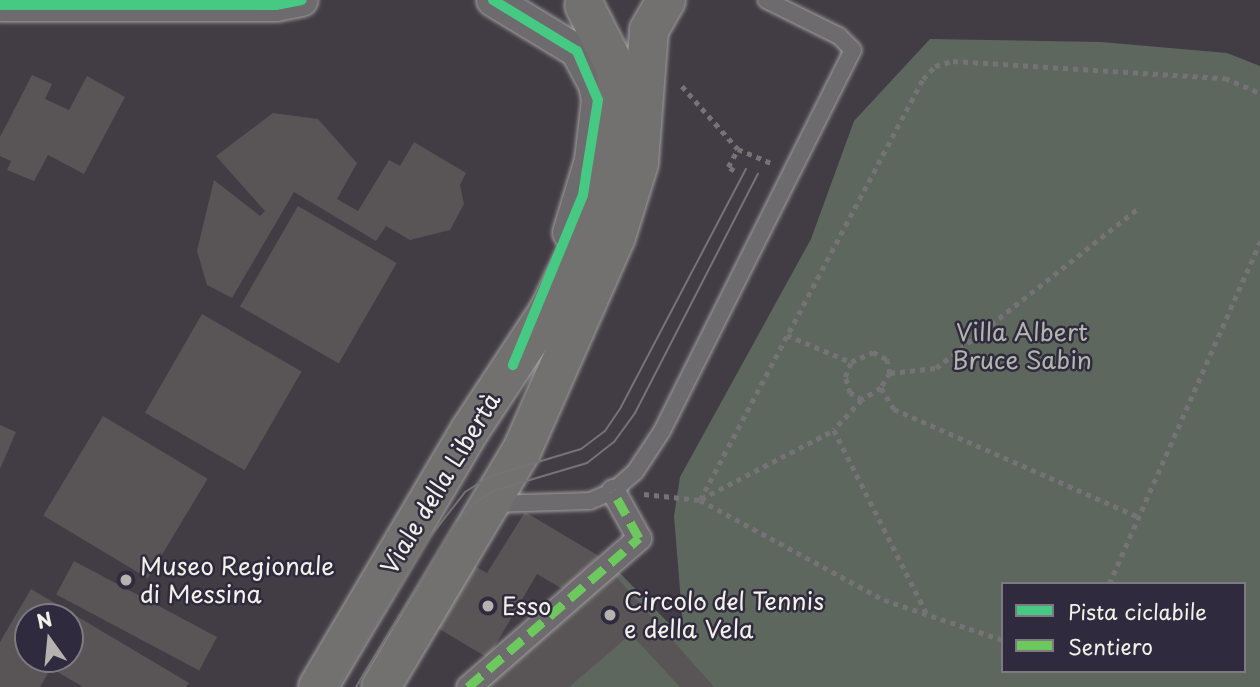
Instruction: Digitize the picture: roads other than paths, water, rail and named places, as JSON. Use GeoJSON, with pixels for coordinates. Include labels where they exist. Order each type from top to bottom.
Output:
{"type":"FeatureCollection","features":[{"type":"Feature","properties":{"kind":"main road","name":"Viale della Libertà"},"geometry":{"type":"LineString","coordinates":[[381,687],[494,503],[522,450],[630,197],[645,118],[645,49],[649,30],[664,0]]}},
{"type":"Feature","properties":{"kind":"main road"},"geometry":{"type":"LineString","coordinates":[[580,3],[627,13],[664,0]]}},
{"type":"Feature","properties":{"kind":"main road","name":"Viale della Libertà"},"geometry":{"type":"LineString","coordinates":[[318,687],[549,310],[589,232],[613,162],[618,121],[615,66],[580,3]]}},
{"type":"Feature","properties":{"kind":"street"},"geometry":{"type":"LineString","coordinates":[[0,5],[276,5],[302,0]]}},
{"type":"Feature","properties":{"kind":"street"},"geometry":{"type":"LineString","coordinates":[[493,0],[576,51],[598,100],[583,195],[513,365]]}},
{"type":"Feature","properties":{"kind":"street"},"geometry":{"type":"LineString","coordinates":[[468,687],[639,538],[613,491]]}},
{"type":"Feature","properties":{"kind":"lane"},"geometry":{"type":"LineString","coordinates":[[494,503],[590,501],[613,491],[635,472],[662,432],[853,50],[839,36],[766,0]]}},
{"type":"Feature","properties":{"kind":"tram line"},"geometry":{"type":"LineString","coordinates":[[338,687],[426,542],[465,492],[491,476],[581,449],[605,431],[621,407],[746,169]]}},
{"type":"Feature","properties":{"kind":"tram line"},"geometry":{"type":"LineString","coordinates":[[356,687],[452,529],[474,503],[496,490],[587,463],[614,442],[635,413],[758,174]]}},
{"type":"Feature","properties":{"kind":"place","name":"Museo Regionale di Messina"},"geometry":{"type":"Point","coordinates":[126,580]}},
{"type":"Feature","properties":{"kind":"place","name":"Esso"},"geometry":{"type":"Point","coordinates":[488,606]}},
{"type":"Feature","properties":{"kind":"place","name":"Circolo del Tennis e della Vela"},"geometry":{"type":"Point","coordinates":[610,615]}},
{"type":"Feature","properties":{"kind":"park label","name":"Villa Albert Bruce Sabin"},"geometry":{"type":"Point","coordinates":[1022,346]}}]}
